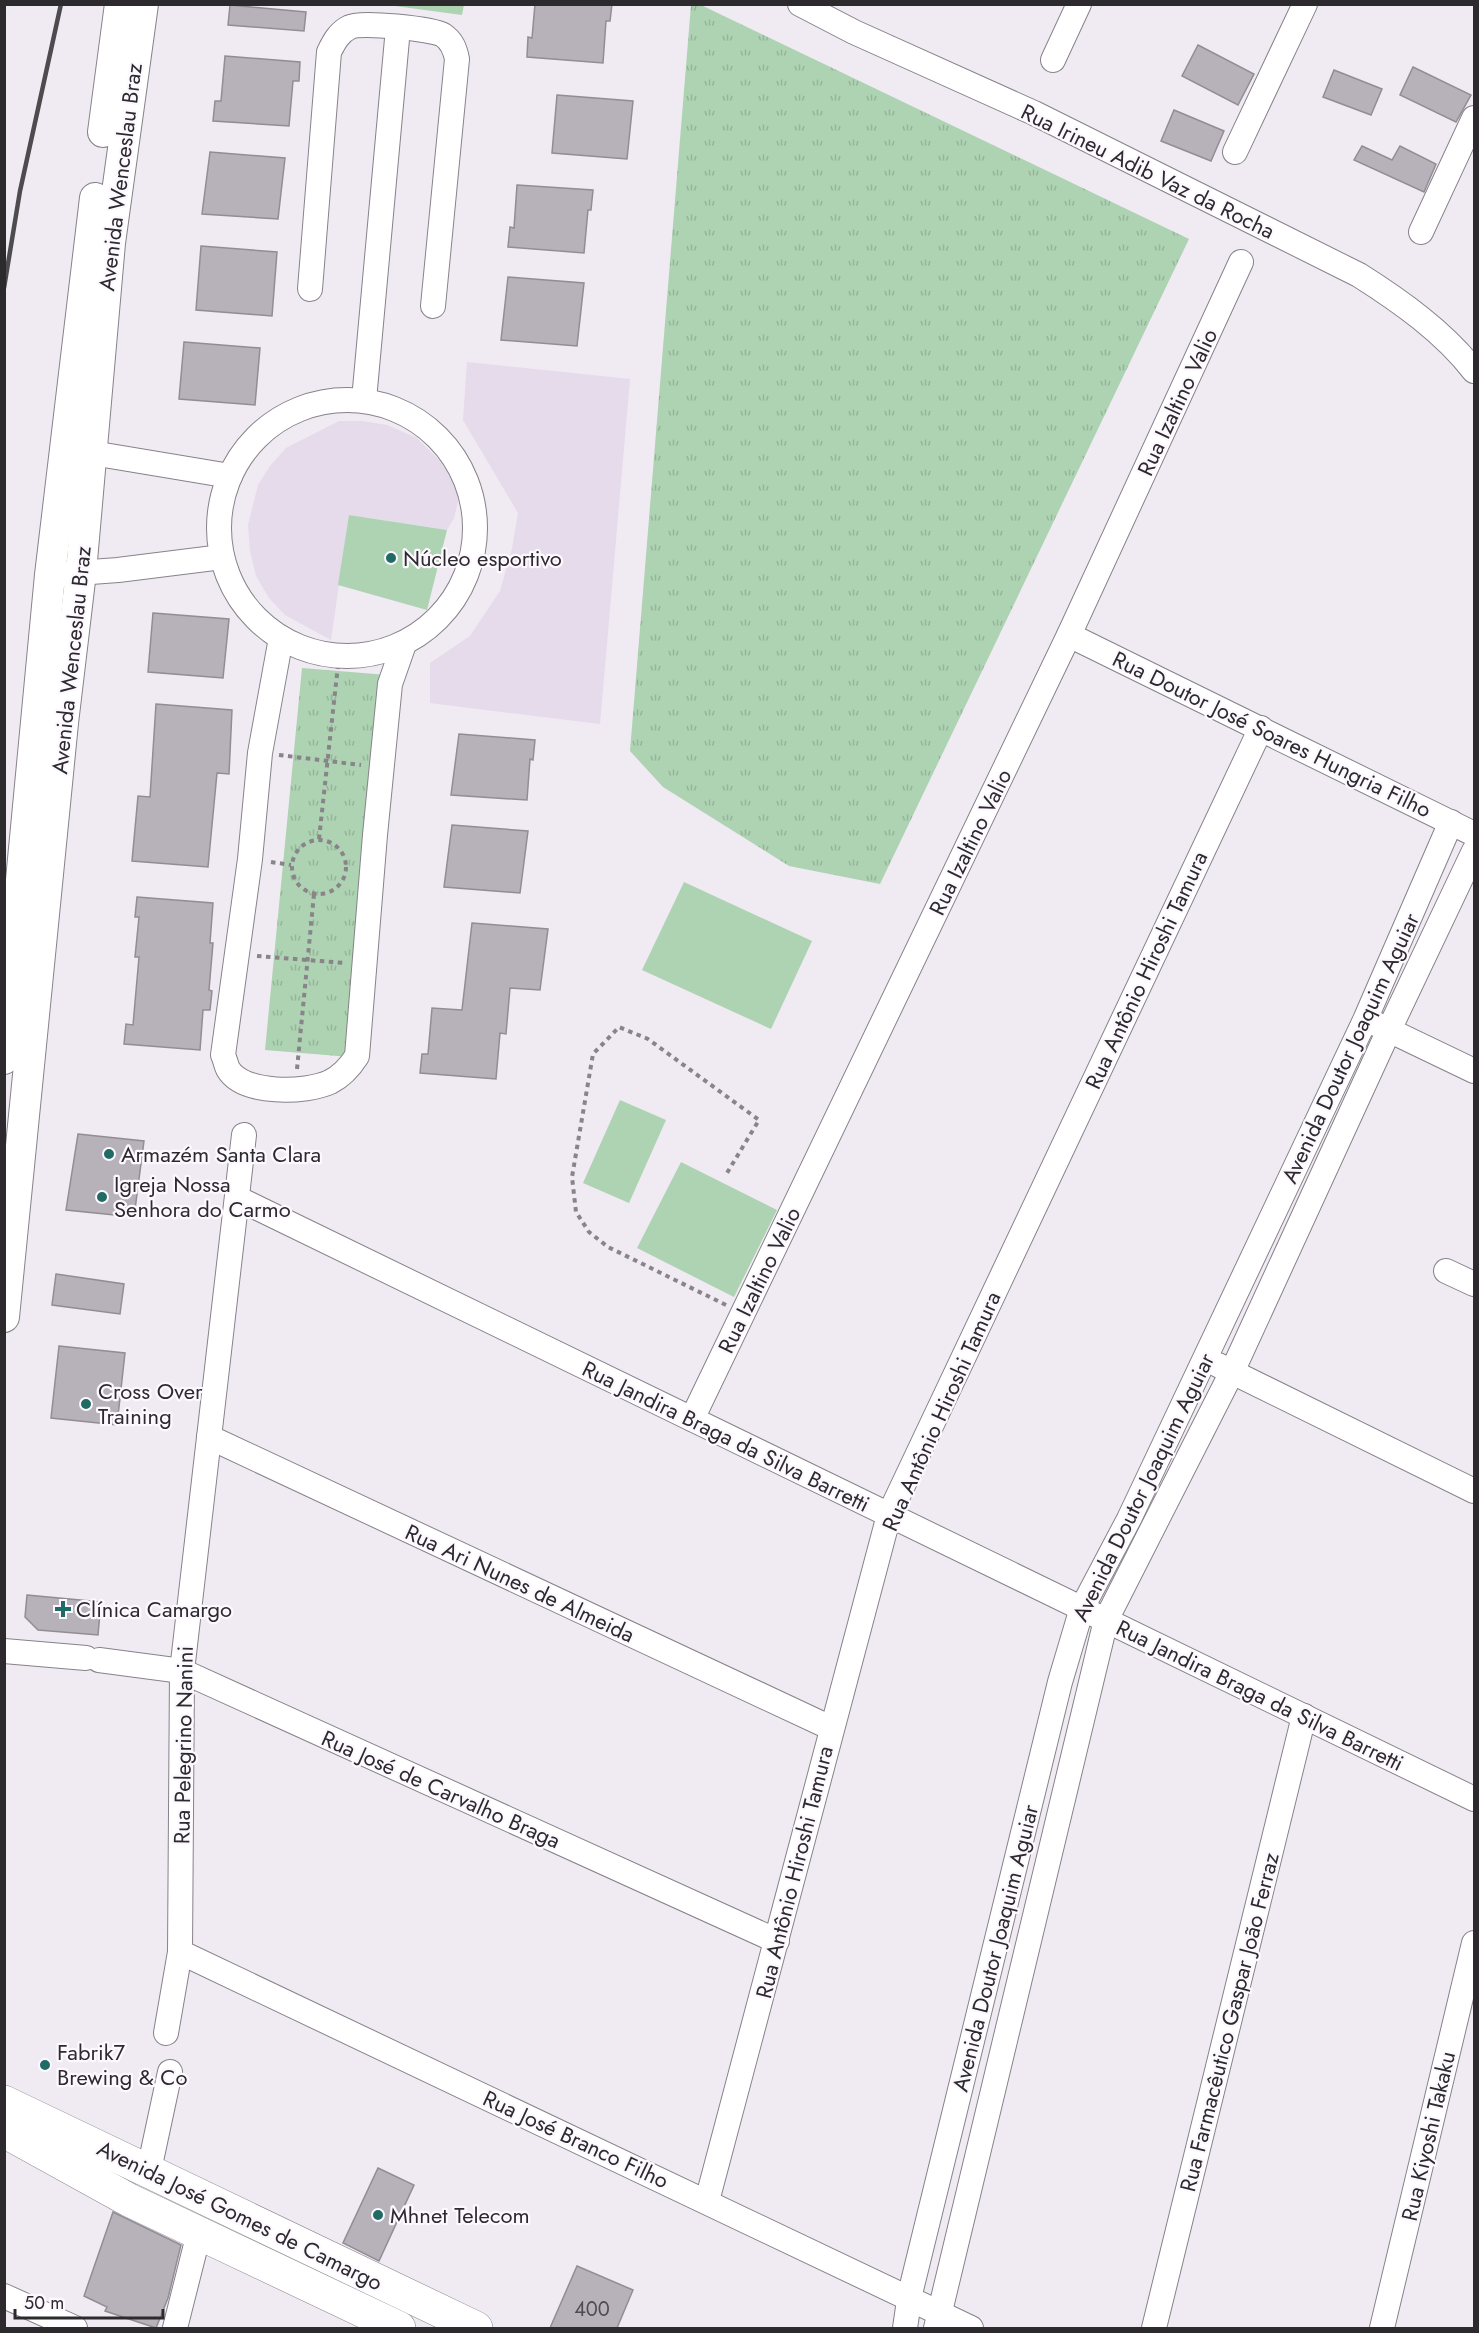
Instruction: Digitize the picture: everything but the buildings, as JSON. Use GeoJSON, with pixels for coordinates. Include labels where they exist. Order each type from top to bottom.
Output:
{"type":"FeatureCollection","features":[{"type":"Feature","properties":{"kind":"main road","name":"Avenida José Gomes de Camargo"},"geometry":{"type":"LineString","coordinates":[[4,2102],[149,2170],[220,2208],[476,2328]]}},
{"type":"Feature","properties":{"kind":"main road","name":"Avenida José Gomes de Camargo"},"geometry":{"type":"LineString","coordinates":[[4,2131],[129,2200],[399,2328]]}},
{"type":"Feature","properties":{"kind":"street","name":"Avenida Wenceslau Braz"},"geometry":{"type":"LineString","coordinates":[[4,1059],[27,955],[63,723],[81,572],[79,453],[120,4]]}},
{"type":"Feature","properties":{"kind":"street","name":"Avenida Wenceslau Braz"},"geometry":{"type":"LineString","coordinates":[[100,242],[143,4]]}},
{"type":"Feature","properties":{"kind":"street","name":"Rua Irineu Adib Vaz da Rocha"},"geometry":{"type":"LineString","coordinates":[[800,4],[1034,113],[1359,275],[1395,297],[1464,357],[1474,371]]}},
{"type":"Feature","properties":{"kind":"street"},"geometry":{"type":"LineString","coordinates":[[1053,60],[1079,4]]}},
{"type":"Feature","properties":{"kind":"street"},"geometry":{"type":"LineString","coordinates":[[1235,152],[1305,4]]}},
{"type":"Feature","properties":{"kind":"street"},"geometry":{"type":"LineString","coordinates":[[310,289],[329,52],[337,37],[351,26],[362,24],[442,34],[455,48],[457,59],[433,306]]}},
{"type":"Feature","properties":{"kind":"street"},"geometry":{"type":"LineString","coordinates":[[364,400],[398,28]]}},
{"type":"Feature","properties":{"kind":"street"},"geometry":{"type":"LineString","coordinates":[[1420,232],[1474,118]]}},
{"type":"Feature","properties":{"kind":"street","name":"Rua Izaltino Valio"},"geometry":{"type":"LineString","coordinates":[[692,1419],[1069,634],[1241,262]]}},
{"type":"Feature","properties":{"kind":"street"},"geometry":{"type":"LineString","coordinates":[[364,400],[404,412],[437,435],[462,468],[474,507],[474,548],[461,587],[437,620],[404,644],[369,656],[339,656],[298,648],[266,630],[241,603],[225,572],[218,537],[220,501],[230,476],[254,439],[286,414],[324,401],[364,400]]}},
{"type":"Feature","properties":{"kind":"street","name":"Avenida Wenceslau Braz"},"geometry":{"type":"LineString","coordinates":[[4,1317],[50,575],[79,453]]}},
{"type":"Feature","properties":{"kind":"street"},"geometry":{"type":"LineString","coordinates":[[79,453],[230,476]]}},
{"type":"Feature","properties":{"kind":"street"},"geometry":{"type":"LineString","coordinates":[[50,575],[222,557]]}},
{"type":"Feature","properties":{"kind":"street","name":"Rua Doutor José Soares Hungria Filho"},"geometry":{"type":"LineString","coordinates":[[1069,634],[1474,834]]}},
{"type":"Feature","properties":{"kind":"street"},"geometry":{"type":"LineString","coordinates":[[280,638],[260,753],[250,859],[224,1055],[228,1069],[238,1079],[255,1086],[279,1090],[328,1083],[351,1066],[357,1056],[390,684],[404,644]]}},
{"type":"Feature","properties":{"kind":"street","name":"Rua Antônio Hiroshi Tamura"},"geometry":{"type":"LineString","coordinates":[[706,2201],[889,1515],[1261,728]]}},
{"type":"Feature","properties":{"kind":"street","name":"Avenida Doutor Joaquim Aguiar"},"geometry":{"type":"LineString","coordinates":[[905,2328],[910,2299],[1060,1682],[1082,1608],[1129,1519],[1365,1020],[1450,822]]}},
{"type":"Feature","properties":{"kind":"street","name":"Avenida Doutor Joaquim Aguiar"},"geometry":{"type":"LineString","coordinates":[[937,2321],[1106,1620],[1232,1372],[1474,851]]}},
{"type":"Feature","properties":{"kind":"street"},"geometry":{"type":"LineString","coordinates":[[1365,1020],[1474,1071]]}},
{"type":"Feature","properties":{"kind":"street","name":"Rua Pelegrino Nanini"},"geometry":{"type":"LineString","coordinates":[[166,2033],[180,1952],[182,1671],[244,1135]]}},
{"type":"Feature","properties":{"kind":"street","name":"Rua Jandira Braga da Silva Barretti"},"geometry":{"type":"LineString","coordinates":[[237,1198],[1474,1799]]}},
{"type":"Feature","properties":{"kind":"street"},"geometry":{"type":"LineString","coordinates":[[1446,1271],[1474,1284]]}},
{"type":"Feature","properties":{"kind":"street"},"geometry":{"type":"LineString","coordinates":[[1205,1359],[1474,1491]]}},
{"type":"Feature","properties":{"kind":"street","name":"Rua Ari Nunes de Almeida"},"geometry":{"type":"LineString","coordinates":[[209,1437],[831,1728]]}},
{"type":"Feature","properties":{"kind":"street","name":"Rua José de Carvalho Braga"},"geometry":{"type":"LineString","coordinates":[[4,1651],[93,1659],[182,1671],[777,1941]]}},
{"type":"Feature","properties":{"kind":"street","name":"Rua Farmacêutico Gaspar João Ferraz"},"geometry":{"type":"LineString","coordinates":[[1154,2328],[1304,1716]]}},
{"type":"Feature","properties":{"kind":"street","name":"Rua Kiyoshi Takaku"},"geometry":{"type":"LineString","coordinates":[[1382,2328],[1474,1943]]}},
{"type":"Feature","properties":{"kind":"street","name":"Rua José Branco Filho"},"geometry":{"type":"LineString","coordinates":[[180,1952],[910,2299],[937,2321],[971,2328]]}},
{"type":"Feature","properties":{"kind":"street"},"geometry":{"type":"LineString","coordinates":[[149,2170],[170,2072]]}},
{"type":"Feature","properties":{"kind":"street"},"geometry":{"type":"LineString","coordinates":[[175,2328],[199,2233]]}},
{"type":"Feature","properties":{"kind":"street"},"geometry":{"type":"LineString","coordinates":[[4,2296],[75,2328]]}},
{"type":"Feature","properties":{"kind":"path"},"geometry":{"type":"LineString","coordinates":[[319,839],[339,656]]}},
{"type":"Feature","properties":{"kind":"path"},"geometry":{"type":"LineString","coordinates":[[260,753],[329,760],[382,769]]}},
{"type":"Feature","properties":{"kind":"path"},"geometry":{"type":"LineString","coordinates":[[319,839],[336,845],[345,860],[346,868],[339,885],[331,891],[314,894],[299,886],[291,865],[293,857],[303,844],[319,839]]}},
{"type":"Feature","properties":{"kind":"path"},"geometry":{"type":"LineString","coordinates":[[296,1089],[314,894]]}},
{"type":"Feature","properties":{"kind":"path"},"geometry":{"type":"LineString","coordinates":[[236,955],[364,964]]}},
{"type":"Feature","properties":{"kind":"path"},"geometry":{"type":"LineString","coordinates":[[727,1173],[759,1120],[648,1039],[619,1027],[593,1054],[572,1177],[576,1212],[589,1232],[609,1247],[742,1314]]}},
{"type":"Feature","properties":{"kind":"shaded area"},"geometry":{"type":"Polygon","coordinates":[[[467,362],[630,379],[600,724],[430,703],[430,663],[470,636],[500,591],[512,549],[518,513],[463,420],[467,362]]]}},
{"type":"Feature","properties":{"kind":"shaded area"},"geometry":{"type":"Polygon","coordinates":[[[339,421],[362,421],[387,425],[417,438],[441,462],[461,490],[454,518],[447,530],[349,515],[331,640],[285,615],[269,598],[256,576],[250,551],[248,525],[258,485],[270,466],[286,448],[339,421]]]}},
{"type":"Feature","properties":{"kind":"green space"},"geometry":{"type":"Polygon","coordinates":[[[380,4],[464,4],[464,5],[462,15],[380,4]]]}},
{"type":"Feature","properties":{"kind":"green space"},"geometry":{"type":"Polygon","coordinates":[[[691,5],[701,5],[1189,239],[880,884],[789,866],[663,787],[630,751],[691,5]]]}},
{"type":"Feature","properties":{"kind":"green space","name":"Núcleo esportivo"},"geometry":{"type":"Polygon","coordinates":[[[349,515],[447,530],[427,610],[338,585],[349,515]]]}},
{"type":"Feature","properties":{"kind":"green space"},"geometry":{"type":"Polygon","coordinates":[[[302,668],[387,675],[350,1057],[265,1050],[302,668]]]}},
{"type":"Feature","properties":{"kind":"green space"},"geometry":{"type":"Polygon","coordinates":[[[684,882],[812,941],[771,1029],[642,970],[684,882]]]}},
{"type":"Feature","properties":{"kind":"green space"},"geometry":{"type":"Polygon","coordinates":[[[620,1100],[666,1120],[629,1203],[583,1183],[620,1100]]]}},
{"type":"Feature","properties":{"kind":"green space"},"geometry":{"type":"Polygon","coordinates":[[[681,1162],[777,1210],[734,1297],[637,1248],[681,1162]]]}},
{"type":"Feature","properties":{"kind":"railway"},"geometry":{"type":"LineString","coordinates":[[4,288],[20,191],[61,4]]}},
{"type":"Feature","properties":{"kind":"place","name":"Núcleo esportivo"},"geometry":{"type":"Point","coordinates":[391,558]}},
{"type":"Feature","properties":{"kind":"place","name":"Armazém Santa Clara"},"geometry":{"type":"Point","coordinates":[109,1154]}},
{"type":"Feature","properties":{"kind":"place","name":"Igreja Nossa Senhora do Carmo"},"geometry":{"type":"Point","coordinates":[102,1197]}},
{"type":"Feature","properties":{"kind":"place","name":"Cross Over Training"},"geometry":{"type":"Point","coordinates":[86,1404]}},
{"type":"Feature","properties":{"kind":"place","name":"Clínica Camargo"},"geometry":{"type":"Point","coordinates":[63,1609]}},
{"type":"Feature","properties":{"kind":"place","name":"Fabrik7 Brewing & Co"},"geometry":{"type":"Point","coordinates":[45,2065]}},
{"type":"Feature","properties":{"kind":"place","name":"Mhnet Telecom"},"geometry":{"type":"Point","coordinates":[378,2215]}}]}
